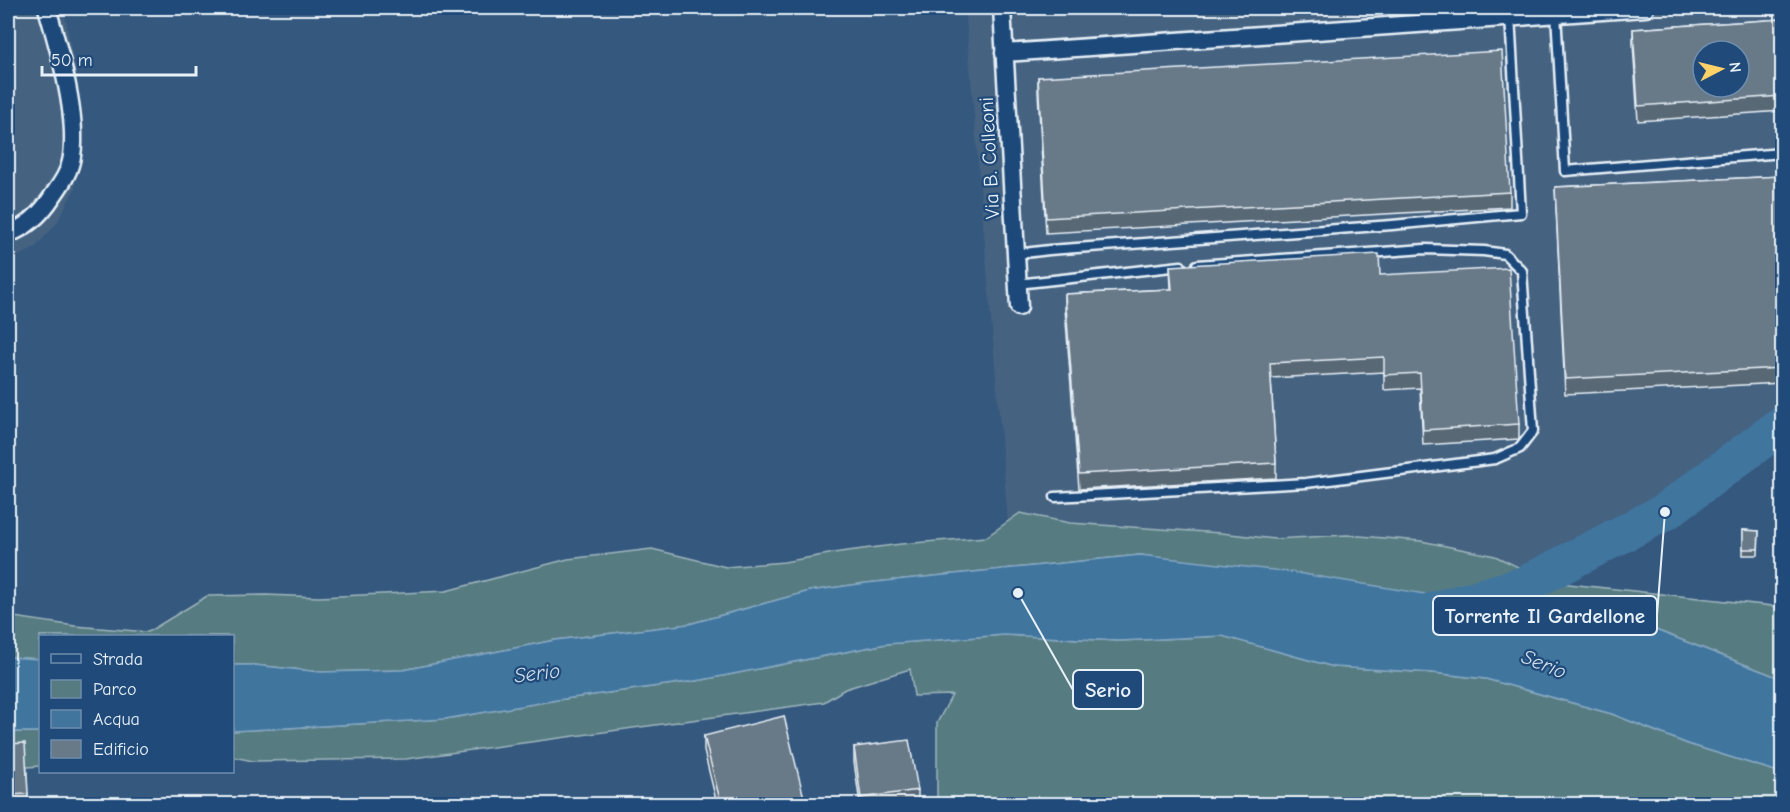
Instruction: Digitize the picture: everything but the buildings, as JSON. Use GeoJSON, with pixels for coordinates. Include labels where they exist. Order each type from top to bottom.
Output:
{"type":"FeatureCollection","features":[{"type":"Feature","properties":{"kind":"street"},"geometry":{"type":"LineString","coordinates":[[8,234],[41,213],[67,176],[72,157],[73,119],[59,50],[47,8]]}},
{"type":"Feature","properties":{"kind":"street","name":"Via B. Colleoni"},"geometry":{"type":"LineString","coordinates":[[1002,8],[1019,307]]}},
{"type":"Feature","properties":{"kind":"street"},"geometry":{"type":"LineString","coordinates":[[1004,53],[1510,16],[1556,10],[1646,8]]}},
{"type":"Feature","properties":{"kind":"lane"},"geometry":{"type":"LineString","coordinates":[[1556,10],[1564,171],[1782,153]]}},
{"type":"Feature","properties":{"kind":"lane"},"geometry":{"type":"LineString","coordinates":[[1016,254],[1521,213],[1510,16]]}},
{"type":"Feature","properties":{"kind":"lane"},"geometry":{"type":"LineString","coordinates":[[1017,284],[1221,262],[1425,249],[1484,250],[1505,254],[1522,271],[1533,431],[1520,448],[1495,459],[1306,483],[1055,497]]}},
{"type":"Feature","properties":{"kind":"shaded area"},"geometry":{"type":"Polygon","coordinates":[[[8,8],[62,8],[67,24],[79,96],[75,137],[75,188],[57,223],[34,249],[8,260],[8,8]]]}},
{"type":"Feature","properties":{"kind":"shaded area"},"geometry":{"type":"Polygon","coordinates":[[[965,8],[1782,8],[1782,445],[1755,469],[1650,540],[1550,582],[1495,556],[1347,535],[1275,539],[1070,523],[1020,513],[1008,522],[965,8]]]}},
{"type":"Feature","properties":{"kind":"green space"},"geometry":{"type":"Polygon","coordinates":[[[1020,513],[1070,523],[1275,539],[1347,535],[1421,541],[1495,556],[1550,582],[1782,607],[1782,679],[1648,627],[1140,555],[866,583],[810,591],[689,624],[555,640],[403,670],[321,672],[234,665],[234,635],[39,635],[39,659],[8,657],[8,616],[75,626],[148,632],[207,596],[319,597],[446,591],[568,559],[652,549],[726,567],[784,562],[901,544],[986,537],[1020,513]]]}},
{"type":"Feature","properties":{"kind":"green space"},"geometry":{"type":"Polygon","coordinates":[[[1004,635],[1119,641],[1223,636],[1334,667],[1433,673],[1486,679],[1612,714],[1688,744],[1782,773],[1782,804],[937,804],[937,723],[952,695],[914,696],[910,669],[845,689],[824,702],[406,759],[253,761],[234,757],[234,731],[445,719],[557,700],[702,680],[886,644],[1004,635]]]}},
{"type":"Feature","properties":{"kind":"green space"},"geometry":{"type":"Polygon","coordinates":[[[8,732],[39,732],[39,766],[27,767],[28,804],[8,804],[8,732]]]}},
{"type":"Feature","properties":{"kind":"water"},"geometry":{"type":"Polygon","coordinates":[[[1140,555],[1291,572],[1535,612],[1648,627],[1782,679],[1782,773],[1688,744],[1612,714],[1486,679],[1433,673],[1334,667],[1222,636],[1119,641],[1004,635],[886,644],[702,680],[557,700],[445,719],[234,731],[234,665],[321,672],[403,670],[555,640],[689,624],[810,591],[866,583],[1140,555]]]}},
{"type":"Feature","properties":{"kind":"water"},"geometry":{"type":"Polygon","coordinates":[[[8,657],[39,659],[39,732],[8,732],[8,657]]]}},
{"type":"Feature","properties":{"kind":"waterway"},"geometry":{"type":"LineString","coordinates":[[1433,611],[1522,586],[1665,512],[1782,425]]}},
{"type":"Feature","properties":{"kind":"place","name":"Torrente Il Gardellone"},"geometry":{"type":"Point","coordinates":[1665,512]}},
{"type":"Feature","properties":{"kind":"place","name":"Serio"},"geometry":{"type":"Point","coordinates":[1018,593]}}]}
